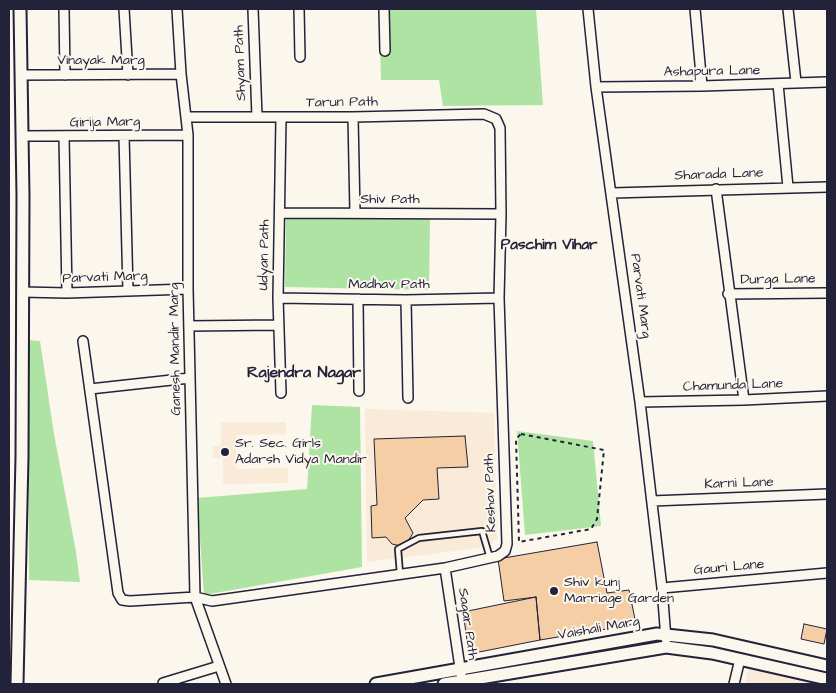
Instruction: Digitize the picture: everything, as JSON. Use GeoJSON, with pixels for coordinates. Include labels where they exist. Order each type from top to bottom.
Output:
{"type":"FeatureCollection","features":[{"type":"Feature","properties":{"kind":"street"},"geometry":{"type":"LineString","coordinates":[[17,684],[22,456],[23,136],[20,9]]}},
{"type":"Feature","properties":{"kind":"street"},"geometry":{"type":"LineString","coordinates":[[64,9],[65,75]]}},
{"type":"Feature","properties":{"kind":"street"},"geometry":{"type":"LineString","coordinates":[[124,9],[128,75]]}},
{"type":"Feature","properties":{"kind":"street","name":"Ganesh Mandir Marg"},"geometry":{"type":"LineString","coordinates":[[177,9],[188,135],[188,288],[195,597],[226,684]]}},
{"type":"Feature","properties":{"kind":"street","name":"Shyam Path"},"geometry":{"type":"LineString","coordinates":[[253,9],[257,117]]}},
{"type":"Feature","properties":{"kind":"street"},"geometry":{"type":"LineString","coordinates":[[299,9],[300,56]]}},
{"type":"Feature","properties":{"kind":"street"},"geometry":{"type":"LineString","coordinates":[[384,9],[385,51]]}},
{"type":"Feature","properties":{"kind":"street","name":"Parvati Marg"},"geometry":{"type":"LineString","coordinates":[[588,9],[596,87],[640,402],[662,588]]}},
{"type":"Feature","properties":{"kind":"street"},"geometry":{"type":"LineString","coordinates":[[695,9],[702,86]]}},
{"type":"Feature","properties":{"kind":"street"},"geometry":{"type":"LineString","coordinates":[[788,9],[796,82]]}},
{"type":"Feature","properties":{"kind":"street","name":"Vinayak Marg"},"geometry":{"type":"LineString","coordinates":[[22,75],[182,74]]}},
{"type":"Feature","properties":{"kind":"street","name":"Ashapura Lane"},"geometry":{"type":"LineString","coordinates":[[596,87],[827,82]]}},
{"type":"Feature","properties":{"kind":"street"},"geometry":{"type":"LineString","coordinates":[[778,84],[788,187]]}},
{"type":"Feature","properties":{"kind":"street","name":"Tarun Path"},"geometry":{"type":"LineString","coordinates":[[187,117],[281,118],[484,114],[496,119]]}},
{"type":"Feature","properties":{"kind":"street"},"geometry":{"type":"LineString","coordinates":[[353,117],[355,213]]}},
{"type":"Feature","properties":{"kind":"street","name":"Udyan Path"},"geometry":{"type":"LineString","coordinates":[[281,118],[278,298],[281,394]]}},
{"type":"Feature","properties":{"kind":"street","name":"Keshav Path"},"geometry":{"type":"LineString","coordinates":[[90,389],[118,592],[122,600],[195,597],[212,601],[445,568],[498,556],[505,551],[507,544],[499,298],[501,214],[500,128],[496,119]]}},
{"type":"Feature","properties":{"kind":"street","name":"Girija Marg"},"geometry":{"type":"LineString","coordinates":[[23,136],[188,135]]}},
{"type":"Feature","properties":{"kind":"street"},"geometry":{"type":"LineString","coordinates":[[124,136],[128,291]]}},
{"type":"Feature","properties":{"kind":"street"},"geometry":{"type":"LineString","coordinates":[[64,137],[67,293]]}},
{"type":"Feature","properties":{"kind":"street","name":"Sharada Lane"},"geometry":{"type":"LineString","coordinates":[[612,193],[827,187]]}},
{"type":"Feature","properties":{"kind":"street"},"geometry":{"type":"LineString","coordinates":[[716,189],[728,294],[744,400]]}},
{"type":"Feature","properties":{"kind":"street","name":"Shiv Path"},"geometry":{"type":"LineString","coordinates":[[280,213],[501,214]]}},
{"type":"Feature","properties":{"kind":"street","name":"Parvati Marg"},"geometry":{"type":"LineString","coordinates":[[22,292],[67,293],[188,288]]}},
{"type":"Feature","properties":{"kind":"street","name":"Durga Lane"},"geometry":{"type":"LineString","coordinates":[[728,294],[827,293]]}},
{"type":"Feature","properties":{"kind":"street","name":"Madhav Path"},"geometry":{"type":"LineString","coordinates":[[278,298],[406,300],[499,298]]}},
{"type":"Feature","properties":{"kind":"street"},"geometry":{"type":"LineString","coordinates":[[358,299],[359,391]]}},
{"type":"Feature","properties":{"kind":"street"},"geometry":{"type":"LineString","coordinates":[[406,300],[408,398]]}},
{"type":"Feature","properties":{"kind":"street"},"geometry":{"type":"LineString","coordinates":[[189,326],[278,326]]}},
{"type":"Feature","properties":{"kind":"street"},"geometry":{"type":"LineString","coordinates":[[83,341],[90,389],[190,378]]}},
{"type":"Feature","properties":{"kind":"street","name":"Chamunda Lane"},"geometry":{"type":"LineString","coordinates":[[640,402],[827,396]]}},
{"type":"Feature","properties":{"kind":"street","name":"Karni Lane"},"geometry":{"type":"LineString","coordinates":[[652,501],[827,494]]}},
{"type":"Feature","properties":{"kind":"street","name":"Sagar Path"},"geometry":{"type":"LineString","coordinates":[[445,568],[463,682]]}},
{"type":"Feature","properties":{"kind":"street","name":"Gauri Lane"},"geometry":{"type":"LineString","coordinates":[[662,588],[827,573]]}},
{"type":"Feature","properties":{"kind":"street"},"geometry":{"type":"LineString","coordinates":[[662,588],[666,647]]}},
{"type":"Feature","properties":{"kind":"street","name":"Vaishali Marg"},"geometry":{"type":"LineString","coordinates":[[376,684],[657,634],[713,640],[827,666]]}},
{"type":"Feature","properties":{"kind":"street","name":"Vaishali Marg"},"geometry":{"type":"LineString","coordinates":[[444,684],[666,647],[712,653],[827,679]]}},
{"type":"Feature","properties":{"kind":"street"},"geometry":{"type":"LineString","coordinates":[[734,684],[740,659]]}},
{"type":"Feature","properties":{"kind":"street"},"geometry":{"type":"LineString","coordinates":[[163,682],[219,666]]}},
{"type":"Feature","properties":{"kind":"lane"},"geometry":{"type":"LineString","coordinates":[[400,574],[398,549],[423,537],[482,531],[490,558]]}},
{"type":"Feature","properties":{"kind":"path"},"geometry":{"type":"LineString","coordinates":[[521,434],[604,450],[597,519],[591,529],[519,542],[516,439],[521,434]]}},
{"type":"Feature","properties":{"kind":"shaded area"},"geometry":{"type":"Polygon","coordinates":[[[365,409],[494,413],[497,539],[486,547],[367,562],[365,409]]]}},
{"type":"Feature","properties":{"kind":"shaded area","name":"Sr. Sec. Girls Adarsh Vidya Mandir"},"geometry":{"type":"Polygon","coordinates":[[[221,422],[286,422],[286,434],[236,435],[236,469],[288,468],[288,483],[223,484],[223,458],[213,458],[213,446],[221,446],[221,422]]]}},
{"type":"Feature","properties":{"kind":"shaded area"},"geometry":{"type":"Polygon","coordinates":[[[749,666],[827,684],[745,684],[749,666]]]}},
{"type":"Feature","properties":{"kind":"green space"},"geometry":{"type":"Polygon","coordinates":[[[379,9],[536,9],[543,105],[443,106],[439,80],[381,80],[379,9]]]}},
{"type":"Feature","properties":{"kind":"green space"},"geometry":{"type":"Polygon","coordinates":[[[286,218],[430,218],[429,290],[285,287],[286,218]]]}},
{"type":"Feature","properties":{"kind":"green space"},"geometry":{"type":"Polygon","coordinates":[[[28,340],[40,341],[80,582],[29,580],[28,340]]]}},
{"type":"Feature","properties":{"kind":"green space"},"geometry":{"type":"Polygon","coordinates":[[[312,405],[360,407],[362,567],[204,595],[197,498],[307,489],[312,405]]]}},
{"type":"Feature","properties":{"kind":"green space"},"geometry":{"type":"Polygon","coordinates":[[[517,431],[593,441],[601,526],[525,535],[517,431]]]}},
{"type":"Feature","properties":{"kind":"building"},"geometry":{"type":"Polygon","coordinates":[[[465,436],[468,467],[437,468],[439,499],[423,500],[405,518],[413,533],[408,541],[401,546],[392,544],[386,537],[372,538],[371,506],[377,505],[374,439],[465,436]]]}},
{"type":"Feature","properties":{"kind":"building","name":"Shiv kunj Marriage Garden"},"geometry":{"type":"Polygon","coordinates":[[[597,542],[607,593],[629,590],[636,624],[540,640],[536,597],[504,601],[498,559],[597,542]]]}},
{"type":"Feature","properties":{"kind":"building"},"geometry":{"type":"Polygon","coordinates":[[[536,597],[540,640],[469,654],[463,612],[536,597]]]}},
{"type":"Feature","properties":{"kind":"building"},"geometry":{"type":"Polygon","coordinates":[[[804,624],[827,629],[824,644],[801,639],[804,624]]]}},
{"type":"Feature","properties":{"kind":"place","name":"Sr. Sec. Girls Adarsh Vidya Mandir"},"geometry":{"type":"Point","coordinates":[225,452]}},
{"type":"Feature","properties":{"kind":"place","name":"Shiv kunj Marriage Garden"},"geometry":{"type":"Point","coordinates":[554,591]}},
{"type":"Feature","properties":{"kind":"district","name":"Paschim Vihar"},"geometry":{"type":"Point","coordinates":[549,246]}},
{"type":"Feature","properties":{"kind":"district","name":"Rajendra Nagar"},"geometry":{"type":"Point","coordinates":[304,374]}}]}
